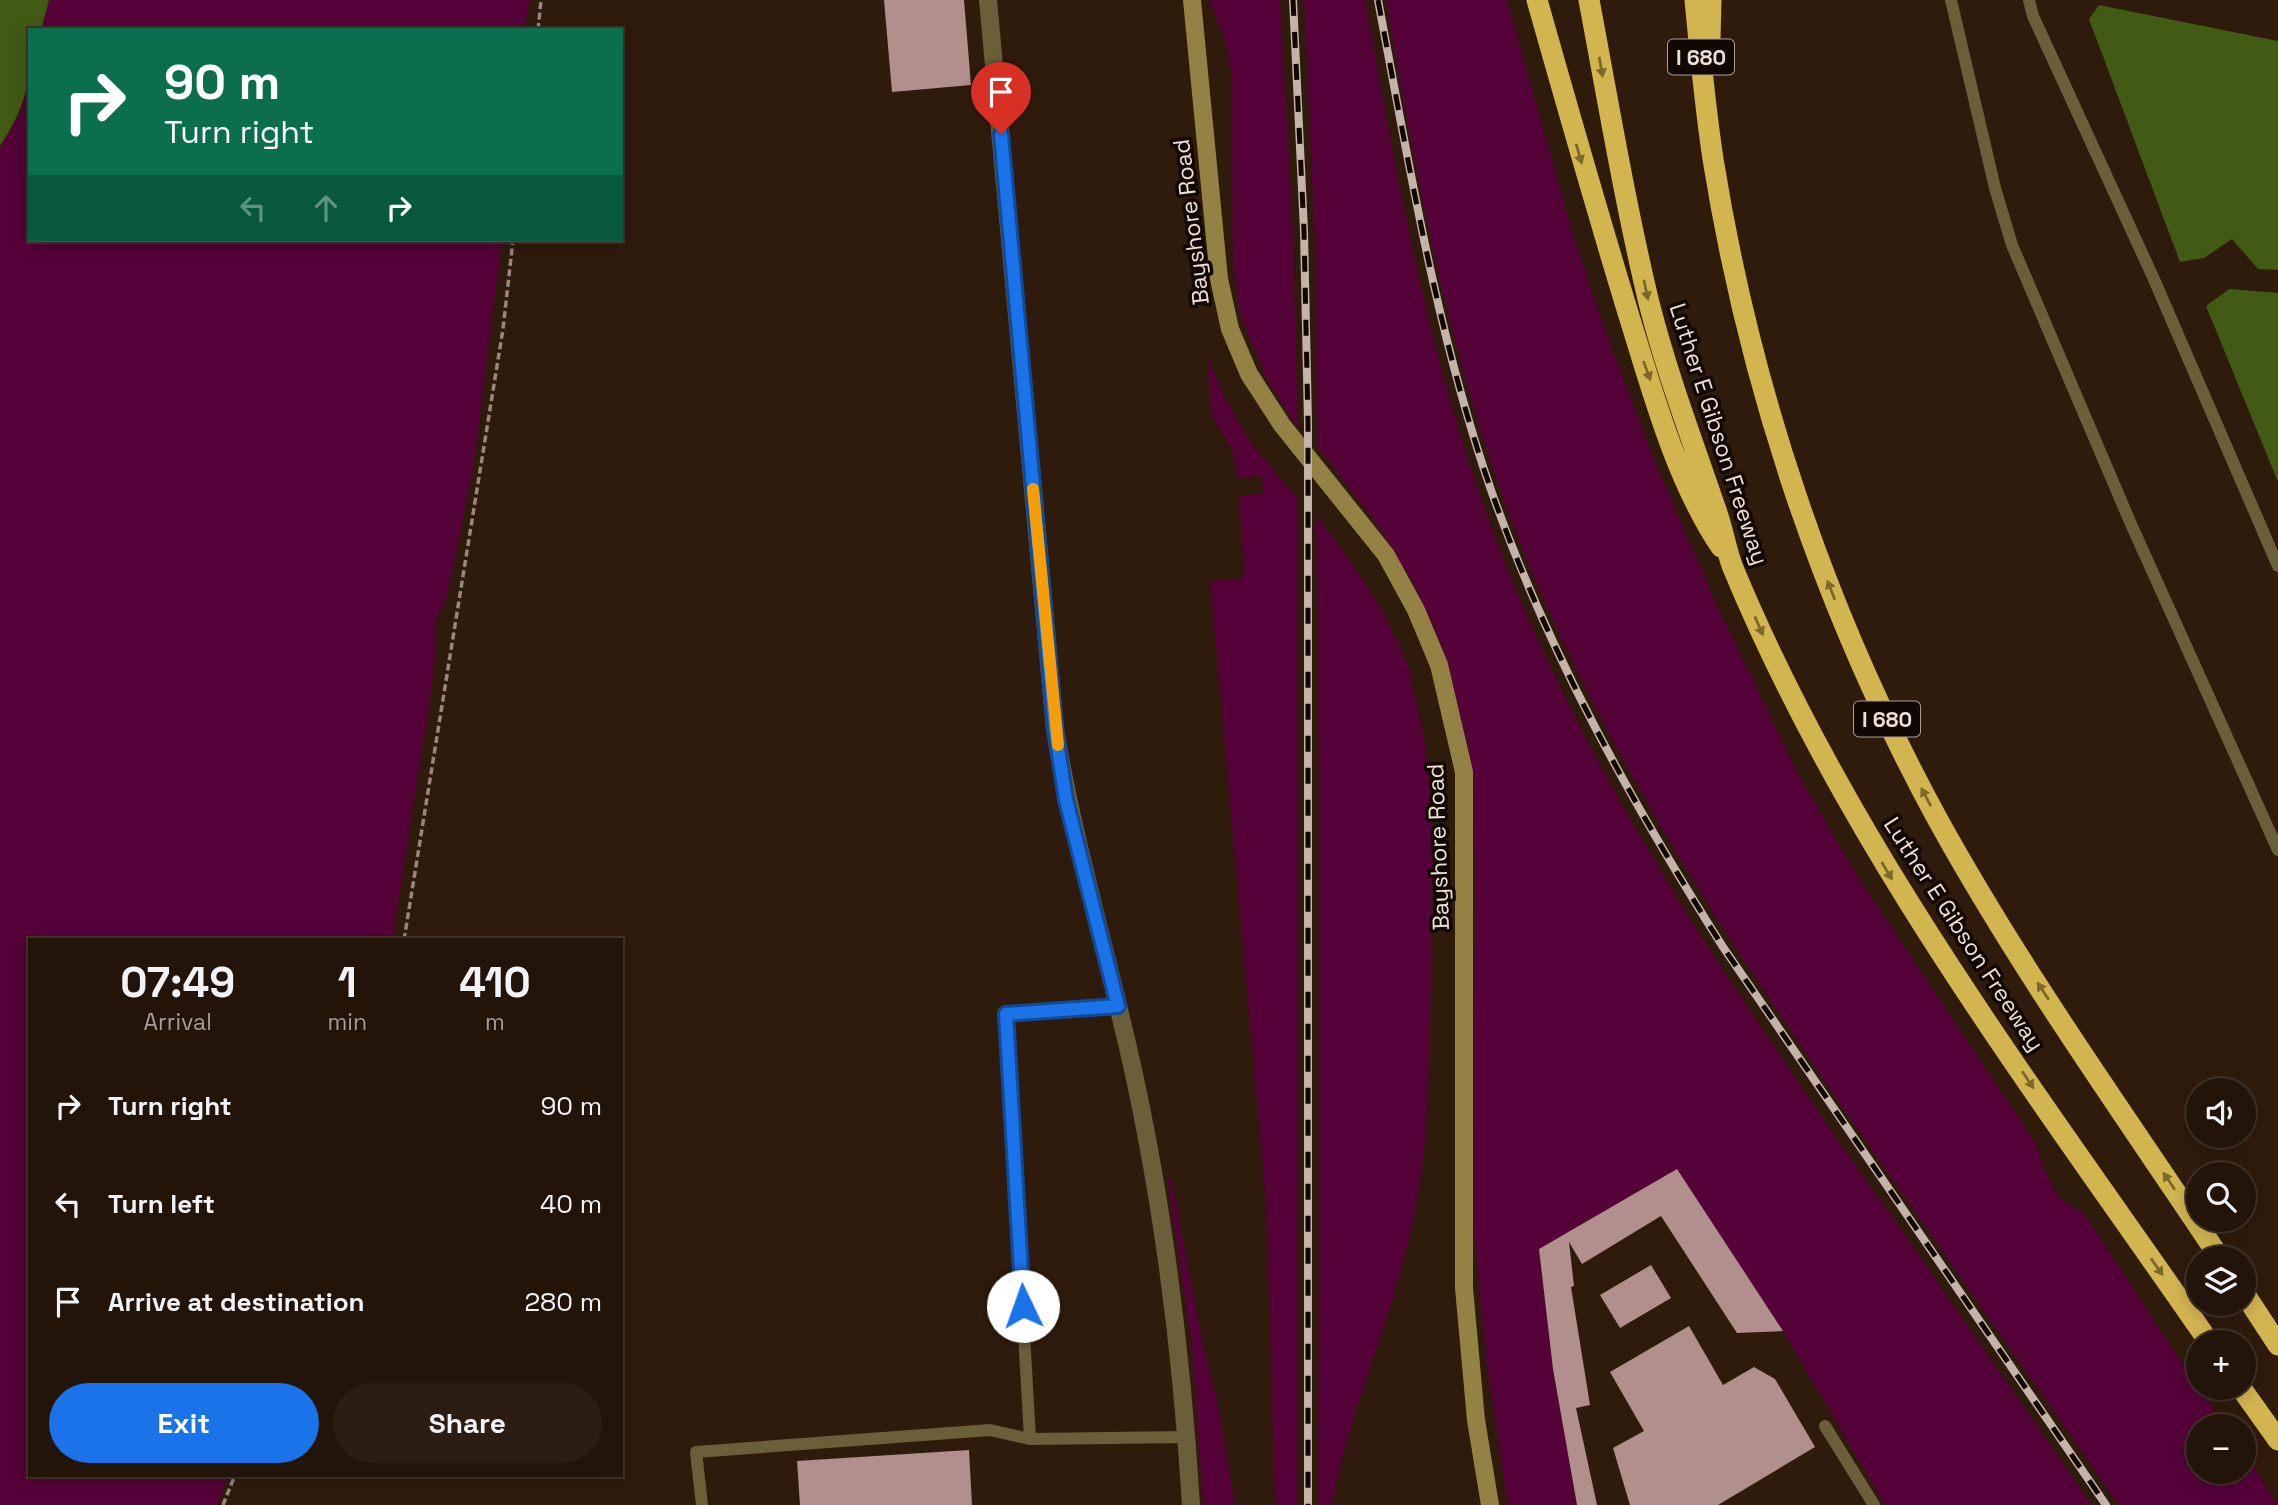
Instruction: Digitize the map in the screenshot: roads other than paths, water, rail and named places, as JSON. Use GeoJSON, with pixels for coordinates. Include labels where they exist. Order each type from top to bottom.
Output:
{"type":"FeatureCollection","features":[{"type":"Feature","properties":{"kind":"highway"},"geometry":{"type":"LineString","coordinates":[[1537,0],[1585,173],[1643,361],[1702,518],[1731,564]]}},
{"type":"Feature","properties":{"kind":"highway","name":"Luther E Gibson Freeway"},"geometry":{"type":"LineString","coordinates":[[1589,0],[1650,304],[1731,564],[1794,705],[1912,911],[2201,1330]]}},
{"type":"Feature","properties":{"kind":"highway","name":"Luther E Gibson Freeway"},"geometry":{"type":"LineString","coordinates":[[1695,0],[1707,113],[1732,261],[1772,419],[1820,563],[1868,680],[1914,774],[1982,895],[2212,1246]]}},
{"type":"Feature","properties":{"kind":"highway"},"geometry":{"type":"LineString","coordinates":[[1707,113],[1711,0]]}},
{"type":"Feature","properties":{"kind":"highway"},"geometry":{"type":"LineString","coordinates":[[2256,1311],[2278,1345]]}},
{"type":"Feature","properties":{"kind":"highway"},"geometry":{"type":"LineString","coordinates":[[2250,1400],[2278,1440]]}},
{"type":"Feature","properties":{"kind":"street"},"geometry":{"type":"LineString","coordinates":[[988,0],[1055,729],[1066,800],[1118,1006],[1163,1236],[1178,1338],[1191,1505]]}},
{"type":"Feature","properties":{"kind":"street","name":"Bayshore Road"},"geometry":{"type":"LineString","coordinates":[[1192,0],[1219,279],[1230,329],[1249,374],[1282,425],[1386,555],[1416,610],[1439,665],[1464,772],[1464,1288],[1476,1420],[1490,1505]]}},
{"type":"Feature","properties":{"kind":"lane"},"geometry":{"type":"LineString","coordinates":[[1951,0],[1995,188],[2017,258],[2131,524],[2278,850]]}},
{"type":"Feature","properties":{"kind":"lane"},"geometry":{"type":"LineString","coordinates":[[2029,0],[2033,16],[2148,265],[2278,566]]}},
{"type":"Feature","properties":{"kind":"lane"},"geometry":{"type":"LineString","coordinates":[[1030,1438],[1006,1014],[1118,1006]]}},
{"type":"Feature","properties":{"kind":"lane"},"geometry":{"type":"LineString","coordinates":[[1825,1426],[1874,1505]]}},
{"type":"Feature","properties":{"kind":"lane"},"geometry":{"type":"LineString","coordinates":[[702,1505],[696,1452],[990,1430],[1030,1438],[1187,1437]]}},
{"type":"Feature","properties":{"kind":"railway"},"geometry":{"type":"LineString","coordinates":[[1293,0],[1304,231],[1308,423],[1308,1505]]}},
{"type":"Feature","properties":{"kind":"railway"},"geometry":{"type":"LineString","coordinates":[[1378,0],[1413,185],[1454,369],[1491,490],[1538,609],[1565,668],[1624,781],[1723,947],[2106,1505]]}}]}
